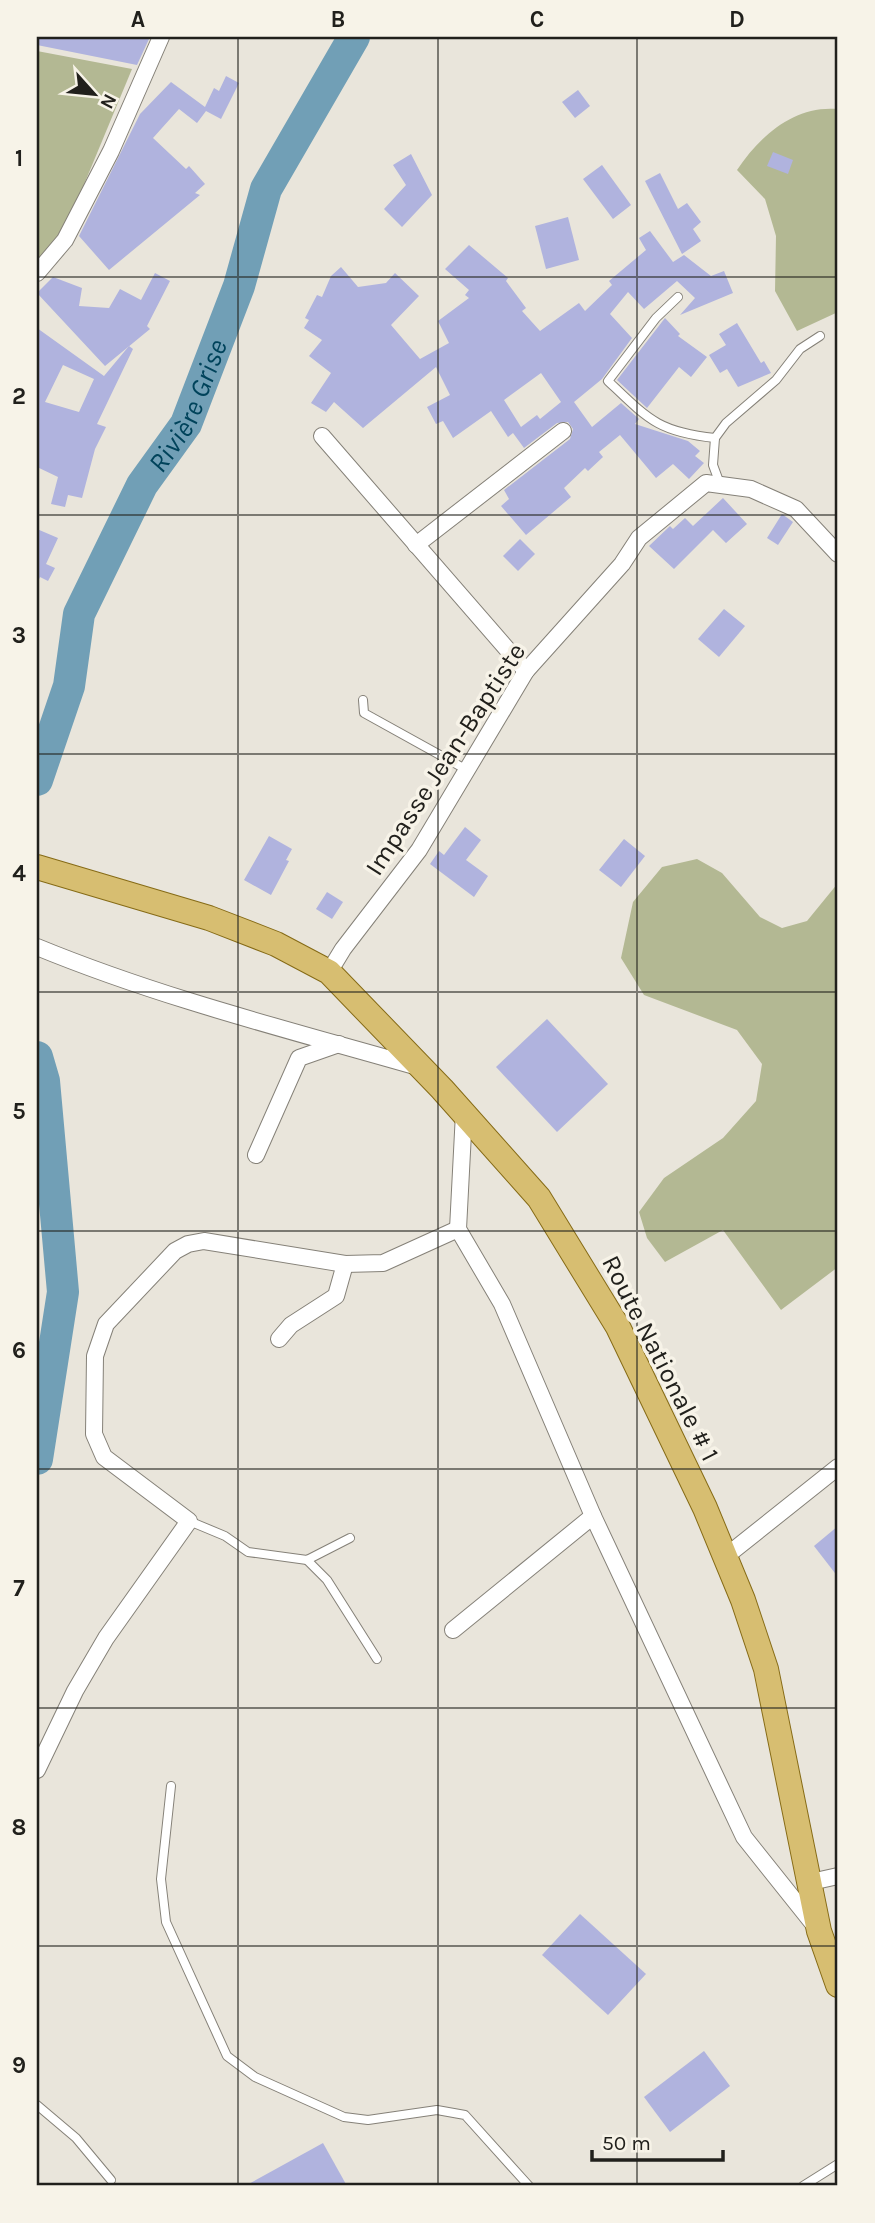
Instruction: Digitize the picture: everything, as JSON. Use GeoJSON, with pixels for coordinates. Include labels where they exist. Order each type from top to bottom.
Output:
{"type":"FeatureCollection","features":[{"type":"Feature","properties":{"kind":"main road","name":"Route Nationale # 1"},"geometry":{"type":"LineString","coordinates":[[37,867],[209,918],[276,944],[330,972],[464,1112],[539,1198],[618,1327],[725,1557],[766,1669],[819,1931],[838,1985]]}},
{"type":"Feature","properties":{"kind":"street"},"geometry":{"type":"LineString","coordinates":[[37,273],[65,240],[111,151],[161,37]]}},
{"type":"Feature","properties":{"kind":"street"},"geometry":{"type":"LineString","coordinates":[[416,545],[563,430]]}},
{"type":"Feature","properties":{"kind":"street"},"geometry":{"type":"LineString","coordinates":[[322,436],[526,671]]}},
{"type":"Feature","properties":{"kind":"street","name":"Impasse Jean-Baptiste"},"geometry":{"type":"LineString","coordinates":[[330,972],[342,949],[419,850],[526,671],[622,564],[639,538],[706,483],[751,489],[796,509],[838,554]]}},
{"type":"Feature","properties":{"kind":"street"},"geometry":{"type":"LineString","coordinates":[[37,947],[106,975],[205,1009],[422,1068]]}},
{"type":"Feature","properties":{"kind":"street"},"geometry":{"type":"LineString","coordinates":[[256,1155],[299,1058],[339,1044]]}},
{"type":"Feature","properties":{"kind":"street"},"geometry":{"type":"LineString","coordinates":[[464,1112],[458,1229],[502,1304],[593,1516],[744,1837],[819,1931]]}},
{"type":"Feature","properties":{"kind":"street"},"geometry":{"type":"LineString","coordinates":[[37,1770],[75,1691],[106,1638],[189,1521],[103,1457],[97,1447],[94,1434],[95,1356],[106,1324],[175,1251],[188,1244],[204,1241],[345,1264],[383,1264],[458,1229]]}},
{"type":"Feature","properties":{"kind":"street"},"geometry":{"type":"LineString","coordinates":[[279,1339],[291,1325],[336,1296],[345,1264]]}},
{"type":"Feature","properties":{"kind":"street"},"geometry":{"type":"LineString","coordinates":[[725,1557],[838,1467]]}},
{"type":"Feature","properties":{"kind":"street"},"geometry":{"type":"LineString","coordinates":[[453,1630],[593,1516]]}},
{"type":"Feature","properties":{"kind":"street"},"geometry":{"type":"LineString","coordinates":[[811,1882],[838,1876]]}},
{"type":"Feature","properties":{"kind":"lane"},"geometry":{"type":"LineString","coordinates":[[678,298],[656,318],[608,381],[648,419],[669,431],[715,438]]}},
{"type":"Feature","properties":{"kind":"lane"},"geometry":{"type":"LineString","coordinates":[[722,487],[713,465],[715,438],[726,423],[776,380],[800,349],[820,336]]}},
{"type":"Feature","properties":{"kind":"lane"},"geometry":{"type":"LineString","coordinates":[[363,700],[364,713],[467,770]]}},
{"type":"Feature","properties":{"kind":"lane"},"geometry":{"type":"LineString","coordinates":[[189,1521],[225,1536],[248,1552],[307,1560],[350,1538]]}},
{"type":"Feature","properties":{"kind":"lane"},"geometry":{"type":"LineString","coordinates":[[307,1560],[327,1580],[377,1659]]}},
{"type":"Feature","properties":{"kind":"lane"},"geometry":{"type":"LineString","coordinates":[[171,1786],[161,1879],[166,1922],[227,2056],[254,2077],[344,2117],[368,2120],[438,2110],[465,2115],[529,2186]]}},
{"type":"Feature","properties":{"kind":"lane"},"geometry":{"type":"LineString","coordinates":[[37,2105],[76,2138],[111,2180]]}},
{"type":"Feature","properties":{"kind":"lane"},"geometry":{"type":"LineString","coordinates":[[803,2186],[838,2164]]}},
{"type":"Feature","properties":{"kind":"green space"},"geometry":{"type":"Polygon","coordinates":[[[37,51],[132,69],[63,235],[37,265],[37,51]]]}},
{"type":"Feature","properties":{"kind":"green space"},"geometry":{"type":"Polygon","coordinates":[[[838,109],[838,312],[797,331],[775,291],[776,236],[765,199],[737,170],[756,146],[780,125],[807,112],[838,109]]]}},
{"type":"Feature","properties":{"kind":"green space"},"geometry":{"type":"Polygon","coordinates":[[[697,859],[722,873],[760,917],[782,928],[807,921],[838,883],[838,1267],[781,1310],[723,1230],[665,1262],[647,1238],[639,1212],[664,1178],[723,1138],[756,1101],[762,1064],[737,1030],[644,995],[621,958],[633,902],[662,867],[697,859]]]}},
{"type":"Feature","properties":{"kind":"building"},"geometry":{"type":"Polygon","coordinates":[[[37,37],[149,39],[137,65],[37,45],[37,37]]]}},
{"type":"Feature","properties":{"kind":"building"},"geometry":{"type":"Polygon","coordinates":[[[226,76],[239,83],[221,119],[206,111],[197,123],[179,109],[153,138],[186,169],[189,166],[205,184],[195,193],[200,195],[109,270],[79,236],[140,114],[171,82],[205,107],[214,88],[219,91],[226,76]]]}},
{"type":"Feature","properties":{"kind":"building"},"geometry":{"type":"Polygon","coordinates":[[[578,90],[590,106],[575,118],[562,102],[578,90]]]}},
{"type":"Feature","properties":{"kind":"building"},"geometry":{"type":"Polygon","coordinates":[[[773,152],[793,160],[788,174],[767,166],[773,152]]]}},
{"type":"Feature","properties":{"kind":"building"},"geometry":{"type":"Polygon","coordinates":[[[411,154],[432,195],[402,227],[384,209],[406,185],[393,165],[411,154]]]}},
{"type":"Feature","properties":{"kind":"building"},"geometry":{"type":"Polygon","coordinates":[[[602,165],[631,205],[613,219],[583,179],[602,165]]]}},
{"type":"Feature","properties":{"kind":"building"},"geometry":{"type":"Polygon","coordinates":[[[660,173],[678,209],[687,203],[701,222],[693,229],[701,241],[682,254],[645,181],[660,173]]]}},
{"type":"Feature","properties":{"kind":"building"},"geometry":{"type":"Polygon","coordinates":[[[568,217],[579,260],[546,269],[535,226],[568,217]]]}},
{"type":"Feature","properties":{"kind":"building"},"geometry":{"type":"Polygon","coordinates":[[[650,231],[673,262],[684,255],[711,276],[724,271],[733,293],[680,315],[695,298],[677,281],[644,309],[628,292],[610,314],[632,338],[602,379],[574,402],[592,427],[621,403],[639,419],[635,424],[688,441],[700,451],[695,456],[704,463],[689,479],[673,464],[656,478],[620,435],[599,452],[603,457],[588,471],[585,468],[564,488],[571,497],[526,535],[501,506],[509,499],[504,490],[570,439],[573,429],[568,422],[557,423],[524,448],[513,433],[508,437],[491,411],[453,438],[443,421],[436,424],[427,407],[450,395],[436,367],[363,428],[334,402],[326,412],[311,403],[331,373],[309,356],[322,340],[304,328],[309,320],[305,318],[317,295],[322,297],[331,276],[341,267],[358,287],[386,283],[395,273],[419,296],[391,325],[420,359],[449,343],[438,321],[469,298],[465,295],[469,290],[445,269],[469,245],[508,278],[506,281],[526,308],[522,311],[540,331],[579,303],[585,311],[612,285],[609,281],[646,250],[639,238],[650,231]],[[541,373],[504,400],[521,427],[537,415],[540,419],[561,402],[541,373]]]}},
{"type":"Feature","properties":{"kind":"building"},"geometry":{"type":"Polygon","coordinates":[[[155,273],[170,281],[147,326],[150,329],[105,366],[37,293],[53,277],[82,288],[79,306],[109,308],[120,289],[141,300],[155,273]]]}},
{"type":"Feature","properties":{"kind":"building"},"geometry":{"type":"Polygon","coordinates":[[[665,318],[680,334],[678,336],[707,357],[691,377],[679,367],[647,408],[617,380],[665,318]]]}},
{"type":"Feature","properties":{"kind":"building"},"geometry":{"type":"Polygon","coordinates":[[[737,323],[761,363],[764,361],[771,373],[738,387],[727,369],[720,373],[709,355],[726,345],[719,334],[737,323]]]}},
{"type":"Feature","properties":{"kind":"building"},"geometry":{"type":"Polygon","coordinates":[[[37,328],[104,376],[129,346],[133,349],[97,424],[106,427],[95,449],[82,498],[68,495],[65,507],[51,504],[58,477],[37,467],[37,328]],[[63,365],[45,402],[79,412],[94,379],[63,365]]]}},
{"type":"Feature","properties":{"kind":"building"},"geometry":{"type":"Polygon","coordinates":[[[723,498],[747,524],[726,543],[713,530],[674,569],[649,546],[670,526],[673,529],[685,518],[693,526],[723,498]]]}},
{"type":"Feature","properties":{"kind":"building"},"geometry":{"type":"Polygon","coordinates":[[[782,514],[793,522],[778,545],[767,538],[782,514]]]}},
{"type":"Feature","properties":{"kind":"building"},"geometry":{"type":"Polygon","coordinates":[[[37,529],[58,538],[46,564],[55,568],[48,581],[40,577],[37,584],[37,529]]]}},
{"type":"Feature","properties":{"kind":"building"},"geometry":{"type":"Polygon","coordinates":[[[520,539],[535,554],[518,571],[503,556],[520,539]]]}},
{"type":"Feature","properties":{"kind":"building"},"geometry":{"type":"Polygon","coordinates":[[[724,609],[745,626],[719,657],[698,639],[724,609]]]}},
{"type":"Feature","properties":{"kind":"building"},"geometry":{"type":"Polygon","coordinates":[[[465,827],[481,840],[466,860],[488,876],[474,897],[430,864],[439,851],[444,855],[465,827]]]}},
{"type":"Feature","properties":{"kind":"building"},"geometry":{"type":"Polygon","coordinates":[[[269,836],[292,849],[286,860],[289,861],[271,895],[244,880],[269,836]]]}},
{"type":"Feature","properties":{"kind":"building"},"geometry":{"type":"Polygon","coordinates":[[[624,839],[645,856],[621,887],[599,870],[624,839]]]}},
{"type":"Feature","properties":{"kind":"building"},"geometry":{"type":"Polygon","coordinates":[[[327,892],[343,902],[332,919],[316,909],[327,892]]]}},
{"type":"Feature","properties":{"kind":"building"},"geometry":{"type":"Polygon","coordinates":[[[547,1019],[608,1084],[557,1132],[496,1067],[547,1019]]]}},
{"type":"Feature","properties":{"kind":"building"},"geometry":{"type":"Polygon","coordinates":[[[838,1526],[838,1577],[814,1546],[838,1526]]]}},
{"type":"Feature","properties":{"kind":"building"},"geometry":{"type":"Polygon","coordinates":[[[580,1914],[646,1974],[608,2015],[542,1955],[580,1914]]]}},
{"type":"Feature","properties":{"kind":"building"},"geometry":{"type":"Polygon","coordinates":[[[704,2051],[730,2086],[670,2132],[644,2097],[704,2051]]]}},
{"type":"Feature","properties":{"kind":"building"},"geometry":{"type":"Polygon","coordinates":[[[323,2143],[347,2186],[245,2186],[323,2143]]]}},
{"type":"Feature","properties":{"kind":"waterway","name":"Rivière Grise"},"geometry":{"type":"LineString","coordinates":[[37,780],[69,686],[79,614],[142,485],[186,424],[239,286],[266,189],[354,37]]}},
{"type":"Feature","properties":{"kind":"waterway","name":"Rivière Grise"},"geometry":{"type":"LineString","coordinates":[[37,1057],[44,1081],[63,1292],[37,1459]]}}]}
